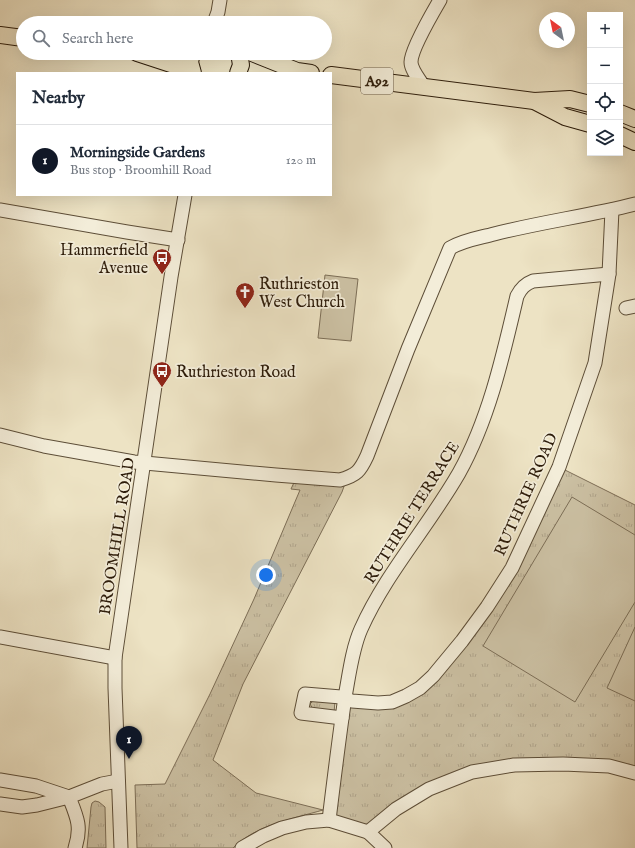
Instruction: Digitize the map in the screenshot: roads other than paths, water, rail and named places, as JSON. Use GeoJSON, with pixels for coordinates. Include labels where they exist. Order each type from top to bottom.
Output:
{"type":"FeatureCollection","features":[{"type":"Feature","properties":{"kind":"main road"},"geometry":{"type":"LineString","coordinates":[[0,34],[16,37]]}},
{"type":"Feature","properties":{"kind":"main road"},"geometry":{"type":"LineString","coordinates":[[157,60],[192,72]]}},
{"type":"Feature","properties":{"kind":"main road"},"geometry":{"type":"LineString","coordinates":[[190,60],[192,72]]}},
{"type":"Feature","properties":{"kind":"main road"},"geometry":{"type":"LineString","coordinates":[[238,72],[241,65],[240,60]]}},
{"type":"Feature","properties":{"kind":"main road"},"geometry":{"type":"LineString","coordinates":[[269,60],[299,72]]}},
{"type":"Feature","properties":{"kind":"main road","name":"A92"},"geometry":{"type":"LineString","coordinates":[[332,75],[534,101],[570,99],[587,103]]}},
{"type":"Feature","properties":{"kind":"main road","name":"A92"},"geometry":{"type":"LineString","coordinates":[[534,101],[565,117],[587,123]]}},
{"type":"Feature","properties":{"kind":"main road"},"geometry":{"type":"LineString","coordinates":[[623,114],[635,119]]}},
{"type":"Feature","properties":{"kind":"main road"},"geometry":{"type":"LineString","coordinates":[[623,136],[635,142]]}},
{"type":"Feature","properties":{"kind":"street"},"geometry":{"type":"LineString","coordinates":[[424,87],[411,62],[414,50],[440,0]]}},
{"type":"Feature","properties":{"kind":"street","name":"BROOMHILL ROAD"},"geometry":{"type":"LineString","coordinates":[[121,848],[115,658],[171,277],[186,196]]}},
{"type":"Feature","properties":{"kind":"street"},"geometry":{"type":"LineString","coordinates":[[0,435],[44,446],[144,463],[340,480],[347,478],[361,470],[368,456],[408,349],[450,248],[458,243],[511,230],[635,204]]}},
{"type":"Feature","properties":{"kind":"street"},"geometry":{"type":"LineString","coordinates":[[0,210],[178,240]]}},
{"type":"Feature","properties":{"kind":"street","name":"RUTHRIE ROAD"},"geometry":{"type":"LineString","coordinates":[[342,718],[301,713],[305,694],[378,703],[392,702],[420,688],[433,676],[462,641],[487,607],[512,568],[559,467],[595,362],[609,274],[612,210]]}},
{"type":"Feature","properties":{"kind":"street","name":"RUTHRIE TERRACE"},"geometry":{"type":"LineString","coordinates":[[329,820],[345,699],[350,669],[360,630],[386,580],[420,533],[458,474],[475,442],[488,405],[519,291],[523,286],[533,281],[609,274]]}},
{"type":"Feature","properties":{"kind":"street"},"geometry":{"type":"LineString","coordinates":[[0,637],[115,658]]}},
{"type":"Feature","properties":{"kind":"street"},"geometry":{"type":"LineString","coordinates":[[368,832],[396,809],[429,789],[472,772],[514,765],[563,764],[609,766],[635,773]]}},
{"type":"Feature","properties":{"kind":"street"},"geometry":{"type":"LineString","coordinates":[[0,780],[36,786],[69,797],[79,821],[75,848]]}},
{"type":"Feature","properties":{"kind":"street"},"geometry":{"type":"LineString","coordinates":[[0,804],[22,807],[38,805],[69,797],[102,784],[118,781]]}},
{"type":"Feature","properties":{"kind":"street"},"geometry":{"type":"LineString","coordinates":[[242,848],[263,836],[282,828],[306,822],[329,820],[368,832],[385,848]]}},
{"type":"Feature","properties":{"kind":"place","name":"Hammerfield Avenue"},"geometry":{"type":"Point","coordinates":[162,275]}},
{"type":"Feature","properties":{"kind":"place","name":"Ruthrieston West Church"},"geometry":{"type":"Point","coordinates":[245,309]}},
{"type":"Feature","properties":{"kind":"place","name":"Ruthrieston Road"},"geometry":{"type":"Point","coordinates":[162,388]}},
{"type":"Feature","properties":{"kind":"place","name":"Morningside Gardens"},"geometry":{"type":"Point","coordinates":[129,759]}}]}
